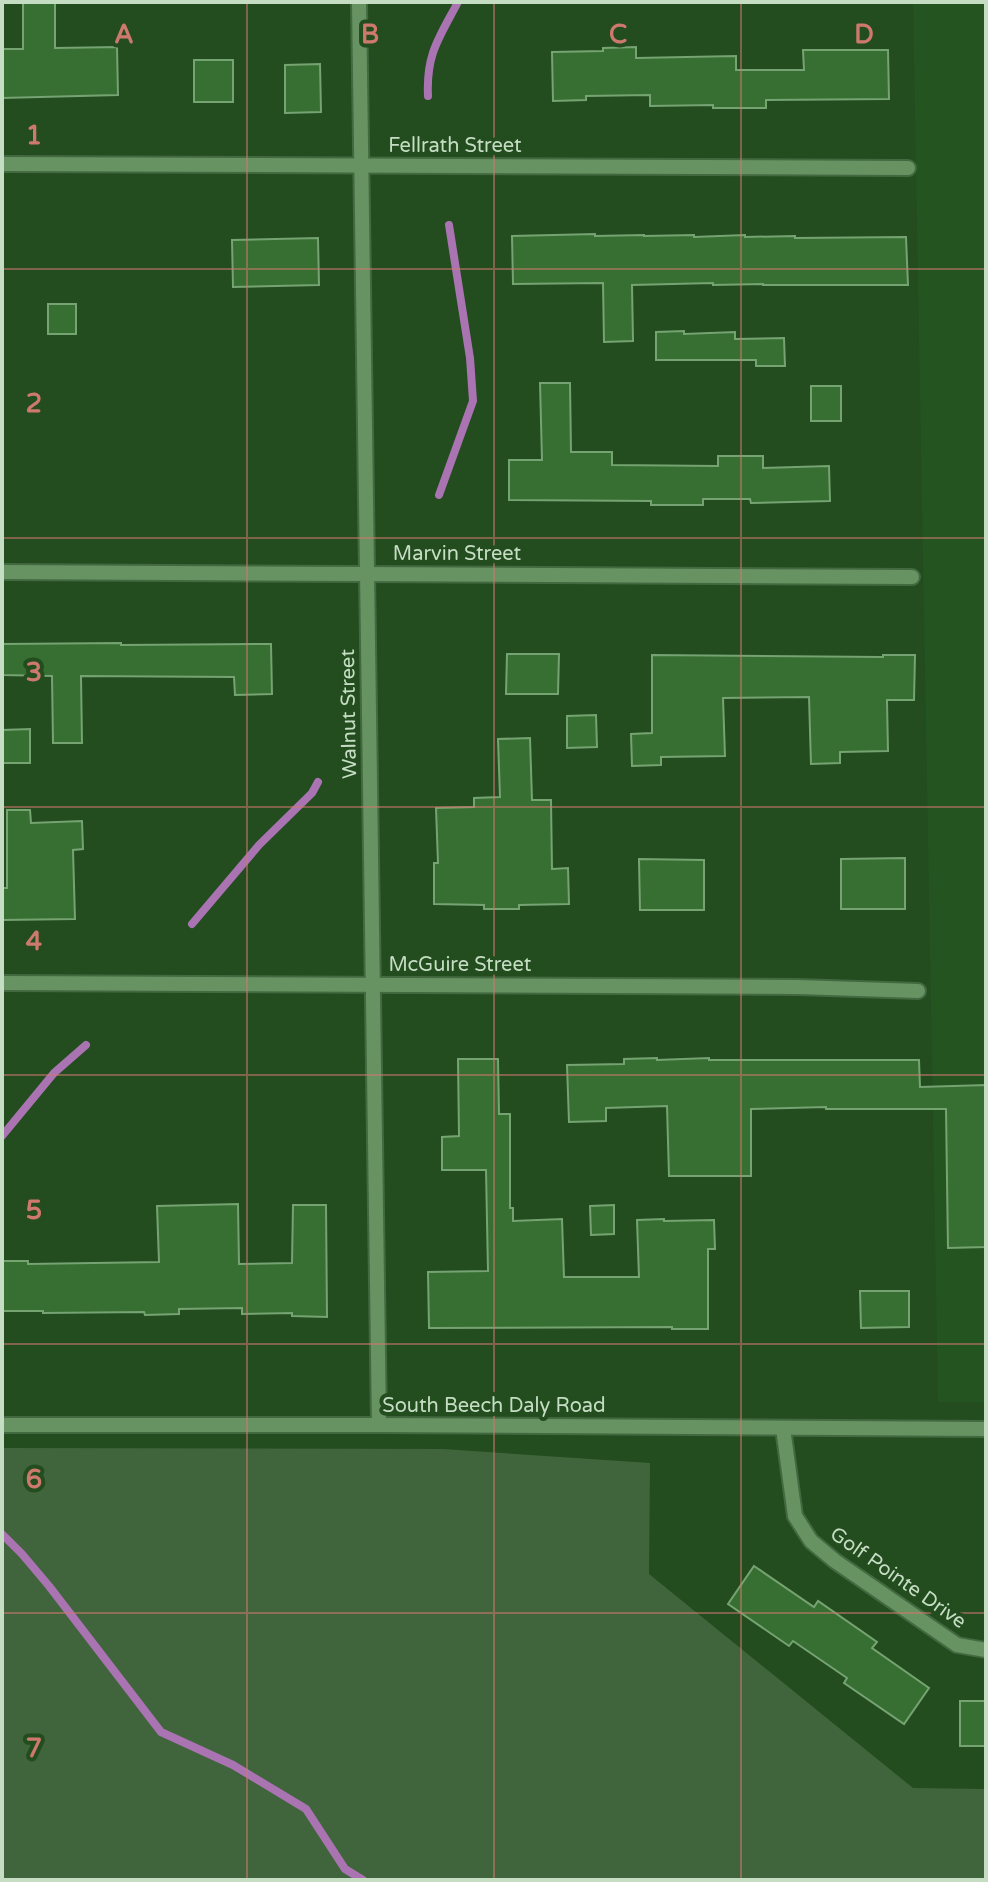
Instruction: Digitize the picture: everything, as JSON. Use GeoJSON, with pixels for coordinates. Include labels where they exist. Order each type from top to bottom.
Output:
{"type":"FeatureCollection","features":[{"type":"Feature","properties":{"kind":"street","name":"Walnut Street"},"geometry":{"type":"LineString","coordinates":[[359,2],[379,1425]]}},
{"type":"Feature","properties":{"kind":"street","name":"Fellrath Street"},"geometry":{"type":"LineString","coordinates":[[2,164],[908,168]]}},
{"type":"Feature","properties":{"kind":"street","name":"Marvin Street"},"geometry":{"type":"LineString","coordinates":[[2,572],[912,577]]}},
{"type":"Feature","properties":{"kind":"street","name":"McGuire Street"},"geometry":{"type":"LineString","coordinates":[[2,983],[798,987],[918,991]]}},
{"type":"Feature","properties":{"kind":"street","name":"South Beech Daly Road"},"geometry":{"type":"LineString","coordinates":[[2,1425],[986,1429]]}},
{"type":"Feature","properties":{"kind":"street","name":"Golf Pointe Drive"},"geometry":{"type":"LineString","coordinates":[[783,1428],[795,1516],[811,1541],[957,1645],[986,1650]]}},
{"type":"Feature","properties":{"kind":"shaded area"},"geometry":{"type":"Polygon","coordinates":[[[913,2],[986,2],[986,1402],[938,1402],[913,2]]]}},
{"type":"Feature","properties":{"kind":"shaded area"},"geometry":{"type":"Polygon","coordinates":[[[2,1448],[443,1449],[650,1463],[649,1574],[913,1788],[986,1789],[986,1880],[2,1880],[2,1448]]]}},
{"type":"Feature","properties":{"kind":"building"},"geometry":{"type":"Polygon","coordinates":[[[23,2],[55,2],[55,48],[117,47],[118,95],[2,98],[2,49],[23,49],[23,2]]]}},
{"type":"Feature","properties":{"kind":"building"},"geometry":{"type":"Polygon","coordinates":[[[636,47],[636,58],[736,56],[736,70],[804,70],[803,50],[888,50],[889,99],[766,100],[766,108],[650,106],[650,95],[586,96],[586,100],[553,101],[552,52],[636,47]]]}},
{"type":"Feature","properties":{"kind":"building"},"geometry":{"type":"Polygon","coordinates":[[[194,60],[233,60],[233,102],[194,102],[194,60]]]}},
{"type":"Feature","properties":{"kind":"building"},"geometry":{"type":"Polygon","coordinates":[[[320,64],[321,112],[285,113],[285,65],[320,64]]]}},
{"type":"Feature","properties":{"kind":"building"},"geometry":{"type":"Polygon","coordinates":[[[512,236],[906,237],[908,285],[632,285],[633,341],[604,342],[603,283],[513,284],[512,236]]]}},
{"type":"Feature","properties":{"kind":"building"},"geometry":{"type":"Polygon","coordinates":[[[318,238],[319,285],[233,287],[232,240],[318,238]]]}},
{"type":"Feature","properties":{"kind":"building"},"geometry":{"type":"Polygon","coordinates":[[[48,304],[76,304],[76,334],[48,334],[48,304]]]}},
{"type":"Feature","properties":{"kind":"building"},"geometry":{"type":"Polygon","coordinates":[[[684,331],[684,334],[735,332],[735,339],[784,338],[785,366],[756,366],[756,360],[656,360],[656,332],[684,331]]]}},
{"type":"Feature","properties":{"kind":"building"},"geometry":{"type":"Polygon","coordinates":[[[540,383],[570,383],[571,452],[612,452],[612,465],[718,466],[718,456],[763,456],[763,468],[829,466],[830,501],[751,503],[750,499],[703,499],[703,505],[651,505],[651,501],[509,500],[509,460],[542,460],[540,383]]]}},
{"type":"Feature","properties":{"kind":"building"},"geometry":{"type":"Polygon","coordinates":[[[811,386],[841,386],[841,421],[811,421],[811,386]]]}},
{"type":"Feature","properties":{"kind":"building"},"geometry":{"type":"Polygon","coordinates":[[[2,644],[271,644],[272,694],[235,695],[234,677],[81,676],[82,743],[53,743],[52,676],[2,675],[2,644]]]}},
{"type":"Feature","properties":{"kind":"building"},"geometry":{"type":"Polygon","coordinates":[[[507,654],[559,654],[558,694],[506,694],[507,654]]]}},
{"type":"Feature","properties":{"kind":"building"},"geometry":{"type":"Polygon","coordinates":[[[652,655],[915,655],[914,700],[887,700],[888,751],[840,752],[840,763],[811,764],[809,697],[723,698],[725,756],[661,757],[661,765],[632,766],[631,734],[652,733],[652,655]]]}},
{"type":"Feature","properties":{"kind":"building"},"geometry":{"type":"Polygon","coordinates":[[[596,715],[597,747],[567,748],[567,716],[596,715]]]}},
{"type":"Feature","properties":{"kind":"building"},"geometry":{"type":"Polygon","coordinates":[[[30,729],[30,763],[2,763],[2,730],[30,729]]]}},
{"type":"Feature","properties":{"kind":"building"},"geometry":{"type":"Polygon","coordinates":[[[530,738],[532,800],[551,800],[552,869],[568,868],[569,904],[484,909],[484,905],[434,904],[434,863],[438,863],[436,808],[474,807],[474,798],[500,797],[498,739],[530,738]]]}},
{"type":"Feature","properties":{"kind":"building"},"geometry":{"type":"Polygon","coordinates":[[[7,810],[30,810],[31,823],[82,821],[83,849],[73,850],[75,919],[2,920],[2,888],[7,888],[7,810]]]}},
{"type":"Feature","properties":{"kind":"building"},"geometry":{"type":"Polygon","coordinates":[[[905,858],[905,909],[841,909],[841,859],[905,858]]]}},
{"type":"Feature","properties":{"kind":"building"},"geometry":{"type":"Polygon","coordinates":[[[639,859],[704,860],[704,910],[640,910],[639,859]]]}},
{"type":"Feature","properties":{"kind":"building"},"geometry":{"type":"Polygon","coordinates":[[[458,1059],[498,1059],[499,1114],[510,1114],[510,1208],[513,1208],[513,1221],[562,1219],[564,1277],[639,1277],[637,1220],[714,1220],[715,1249],[708,1249],[708,1329],[429,1328],[428,1272],[488,1271],[486,1170],[442,1170],[442,1137],[459,1136],[458,1059]]]}},
{"type":"Feature","properties":{"kind":"building"},"geometry":{"type":"Polygon","coordinates":[[[624,1059],[919,1060],[920,1087],[986,1085],[986,1247],[948,1248],[946,1109],[751,1109],[751,1176],[669,1176],[667,1106],[606,1108],[606,1121],[569,1122],[567,1065],[624,1064],[624,1059]]]}},
{"type":"Feature","properties":{"kind":"building"},"geometry":{"type":"Polygon","coordinates":[[[238,1204],[239,1264],[292,1263],[293,1205],[326,1205],[327,1317],[292,1316],[292,1313],[242,1314],[242,1308],[179,1309],[179,1314],[145,1315],[144,1312],[2,1311],[2,1261],[28,1261],[28,1264],[159,1262],[157,1206],[238,1204]]]}},
{"type":"Feature","properties":{"kind":"building"},"geometry":{"type":"Polygon","coordinates":[[[614,1205],[614,1234],[591,1235],[590,1206],[614,1205]]]}},
{"type":"Feature","properties":{"kind":"building"},"geometry":{"type":"Polygon","coordinates":[[[860,1291],[909,1291],[909,1327],[861,1328],[860,1291]]]}},
{"type":"Feature","properties":{"kind":"building"},"geometry":{"type":"Polygon","coordinates":[[[754,1566],[814,1607],[818,1601],[877,1642],[872,1648],[929,1688],[904,1724],[844,1683],[847,1678],[793,1641],[789,1646],[728,1604],[754,1566]]]}},
{"type":"Feature","properties":{"kind":"building"},"geometry":{"type":"Polygon","coordinates":[[[960,1701],[986,1701],[986,1746],[960,1746],[960,1701]]]}},
{"type":"Feature","properties":{"kind":"waterway"},"geometry":{"type":"LineString","coordinates":[[428,96],[432,57],[458,2]]}},
{"type":"Feature","properties":{"kind":"waterway"},"geometry":{"type":"LineString","coordinates":[[439,495],[473,401],[470,358],[449,225]]}},
{"type":"Feature","properties":{"kind":"waterway"},"geometry":{"type":"LineString","coordinates":[[192,924],[259,845],[312,793],[318,782]]}},
{"type":"Feature","properties":{"kind":"waterway"},"geometry":{"type":"LineString","coordinates":[[2,1136],[54,1073],[86,1045]]}},
{"type":"Feature","properties":{"kind":"waterway"},"geometry":{"type":"LineString","coordinates":[[2,1534],[49,1586],[161,1732],[233,1765],[306,1809],[345,1869],[363,1880]]}}]}
